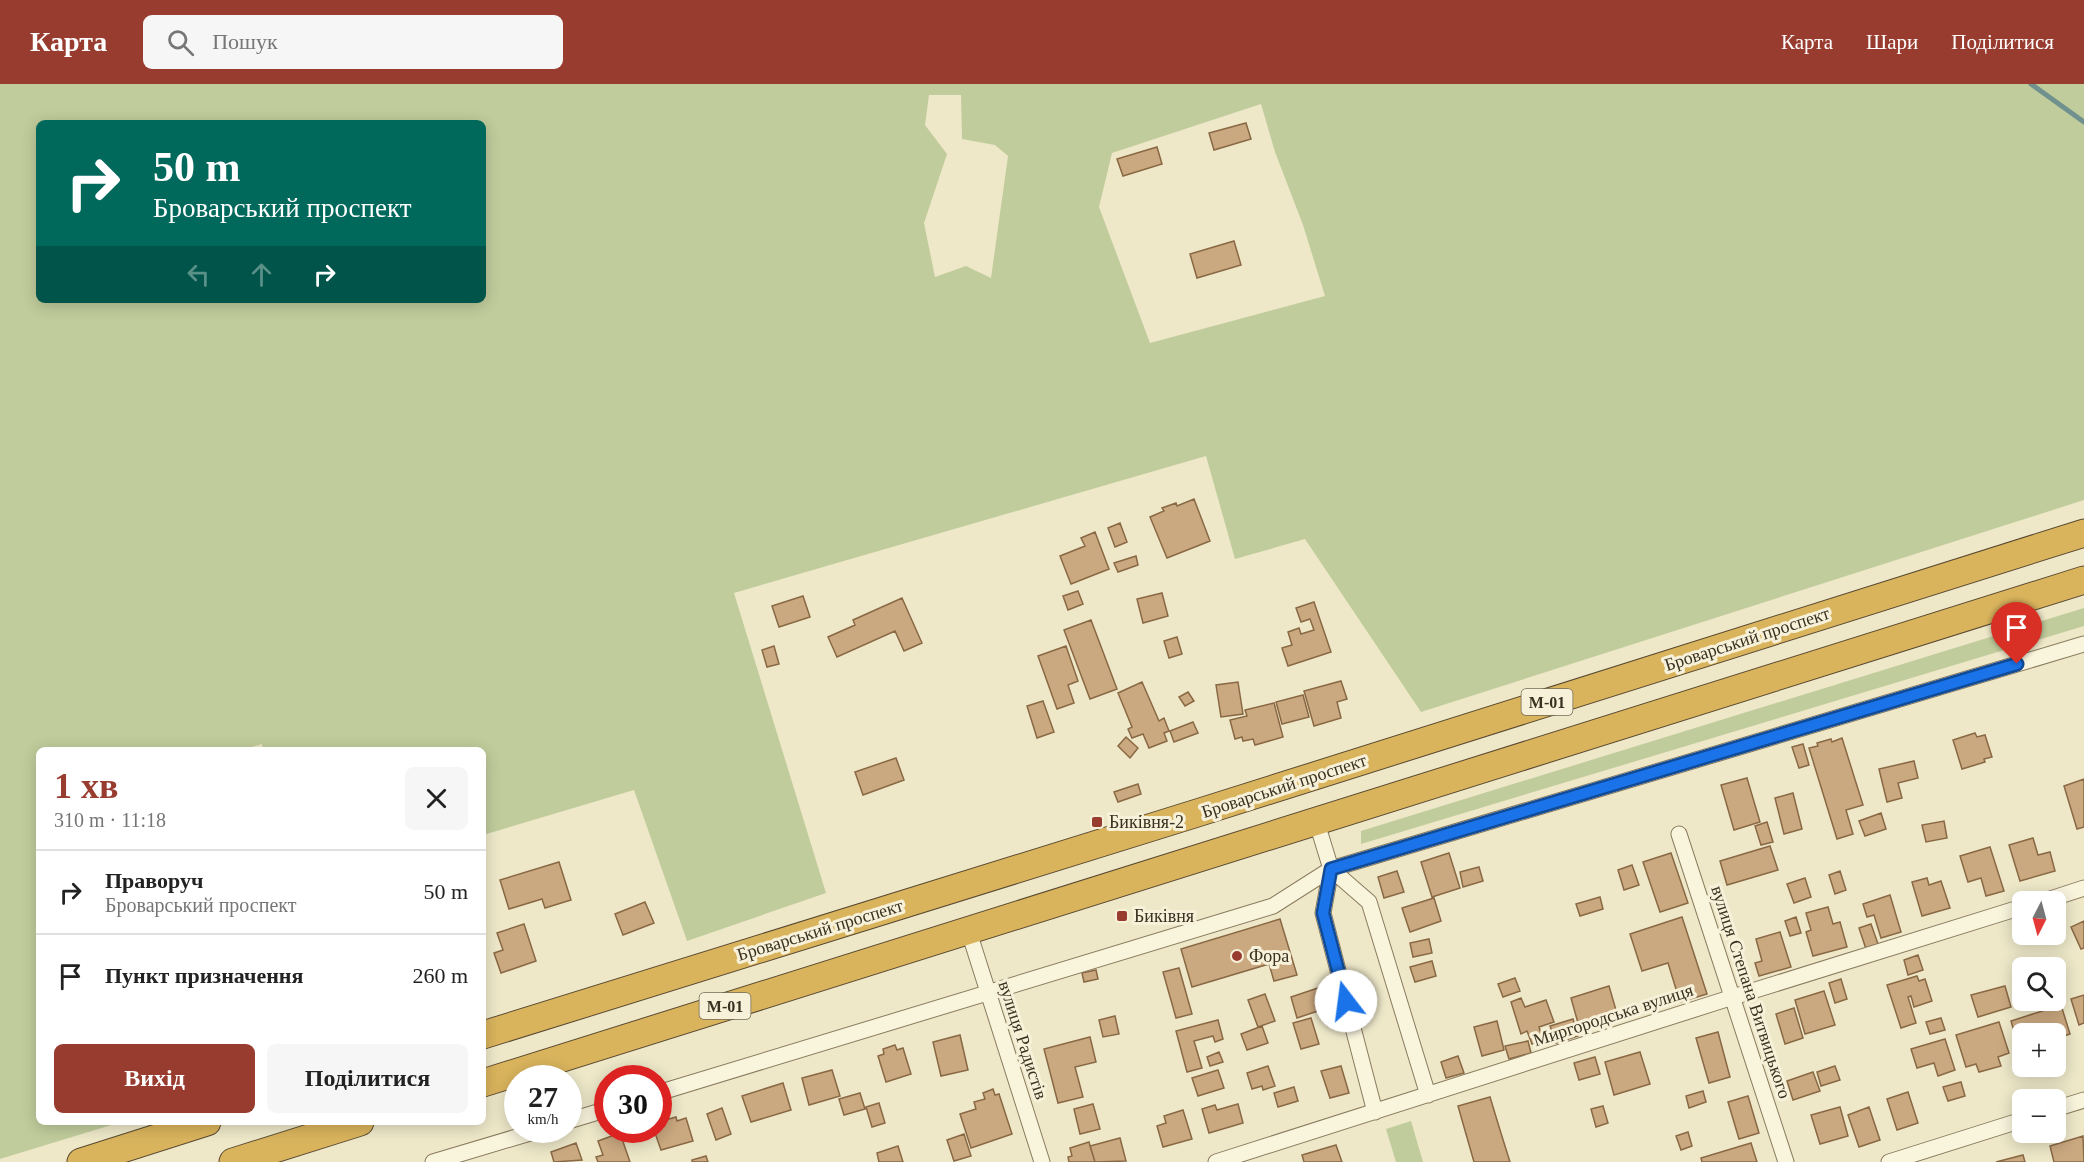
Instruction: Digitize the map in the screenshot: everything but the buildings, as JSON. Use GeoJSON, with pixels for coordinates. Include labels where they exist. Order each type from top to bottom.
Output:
{"type":"FeatureCollection","features":[{"type":"Feature","properties":{"kind":"highway","name":"Броварський проспект"},"geometry":{"type":"LineString","coordinates":[[486,1034],[1205,811],[2084,533]]}},
{"type":"Feature","properties":{"kind":"highway","name":"М-01"},"geometry":{"type":"LineString","coordinates":[[486,1082],[2084,580]]}},
{"type":"Feature","properties":{"kind":"highway"},"geometry":{"type":"LineString","coordinates":[[81,1162],[198,1125]]}},
{"type":"Feature","properties":{"kind":"highway"},"geometry":{"type":"LineString","coordinates":[[233,1162],[350,1125]]}},
{"type":"Feature","properties":{"kind":"street"},"geometry":{"type":"LineString","coordinates":[[672,1090],[1273,906],[1331,869],[2084,644]]}},
{"type":"Feature","properties":{"kind":"street"},"geometry":{"type":"LineString","coordinates":[[1316,820],[1331,869],[1323,913],[1375,1112]]}},
{"type":"Feature","properties":{"kind":"street","name":"вулиця Степана Витвицького"},"geometry":{"type":"LineString","coordinates":[[1679,834],[1786,1162]]}},
{"type":"Feature","properties":{"kind":"street"},"geometry":{"type":"LineString","coordinates":[[1331,869],[1369,903],[1428,1095]]}},
{"type":"Feature","properties":{"kind":"street"},"geometry":{"type":"LineString","coordinates":[[2066,894],[2084,888]]}},
{"type":"Feature","properties":{"kind":"street","name":"Миргородська вулиця"},"geometry":{"type":"LineString","coordinates":[[1216,1162],[1733,997],[2012,911]]}},
{"type":"Feature","properties":{"kind":"street","name":"вулиця Радистів"},"geometry":{"type":"LineString","coordinates":[[968,929],[1042,1162]]}},
{"type":"Feature","properties":{"kind":"street"},"geometry":{"type":"LineString","coordinates":[[2066,1106],[2084,1100]]}},
{"type":"Feature","properties":{"kind":"street"},"geometry":{"type":"LineString","coordinates":[[1888,1162],[2012,1123]]}},
{"type":"Feature","properties":{"kind":"street"},"geometry":{"type":"LineString","coordinates":[[433,1162],[504,1141]]}},
{"type":"Feature","properties":{"kind":"green space"},"geometry":{"type":"Polygon","coordinates":[[[0,84],[2084,84],[2084,500],[1421,712],[1305,539],[1235,559],[1206,456],[734,593],[826,893],[687,941],[634,790],[486,834],[486,747],[262,747],[262,744],[251,747],[36,747],[36,1125],[111,1125],[0,1159],[0,84]],[[929,95],[925,125],[947,154],[924,223],[935,277],[966,266],[991,278],[1008,156],[995,145],[962,139],[961,95],[929,95]],[[1261,104],[1112,153],[1099,207],[1150,343],[1325,296],[1303,225],[1275,152],[1261,104]]]}},
{"type":"Feature","properties":{"kind":"green space"},"geometry":{"type":"Polygon","coordinates":[[[2084,608],[2084,626],[1361,844],[1361,831],[2084,608]]]}},
{"type":"Feature","properties":{"kind":"green space"},"geometry":{"type":"Polygon","coordinates":[[[1411,1121],[1423,1162],[1396,1162],[1386,1129],[1411,1121]]]}},
{"type":"Feature","properties":{"kind":"waterway"},"geometry":{"type":"LineString","coordinates":[[2031,84],[2084,122]]}},
{"type":"Feature","properties":{"kind":"place","name":"Бикiвня-2"},"geometry":{"type":"Point","coordinates":[1097,822]}},
{"type":"Feature","properties":{"kind":"place","name":"Бикiвня"},"geometry":{"type":"Point","coordinates":[1122,916]}},
{"type":"Feature","properties":{"kind":"place","name":"Фора"},"geometry":{"type":"Point","coordinates":[1237,956]}},
{"type":"Feature","properties":{"kind":"route"},"geometry":{"type":"LineString","coordinates":[[1346,1001],[1323,913],[1331,869],[2017,664]]}}]}
